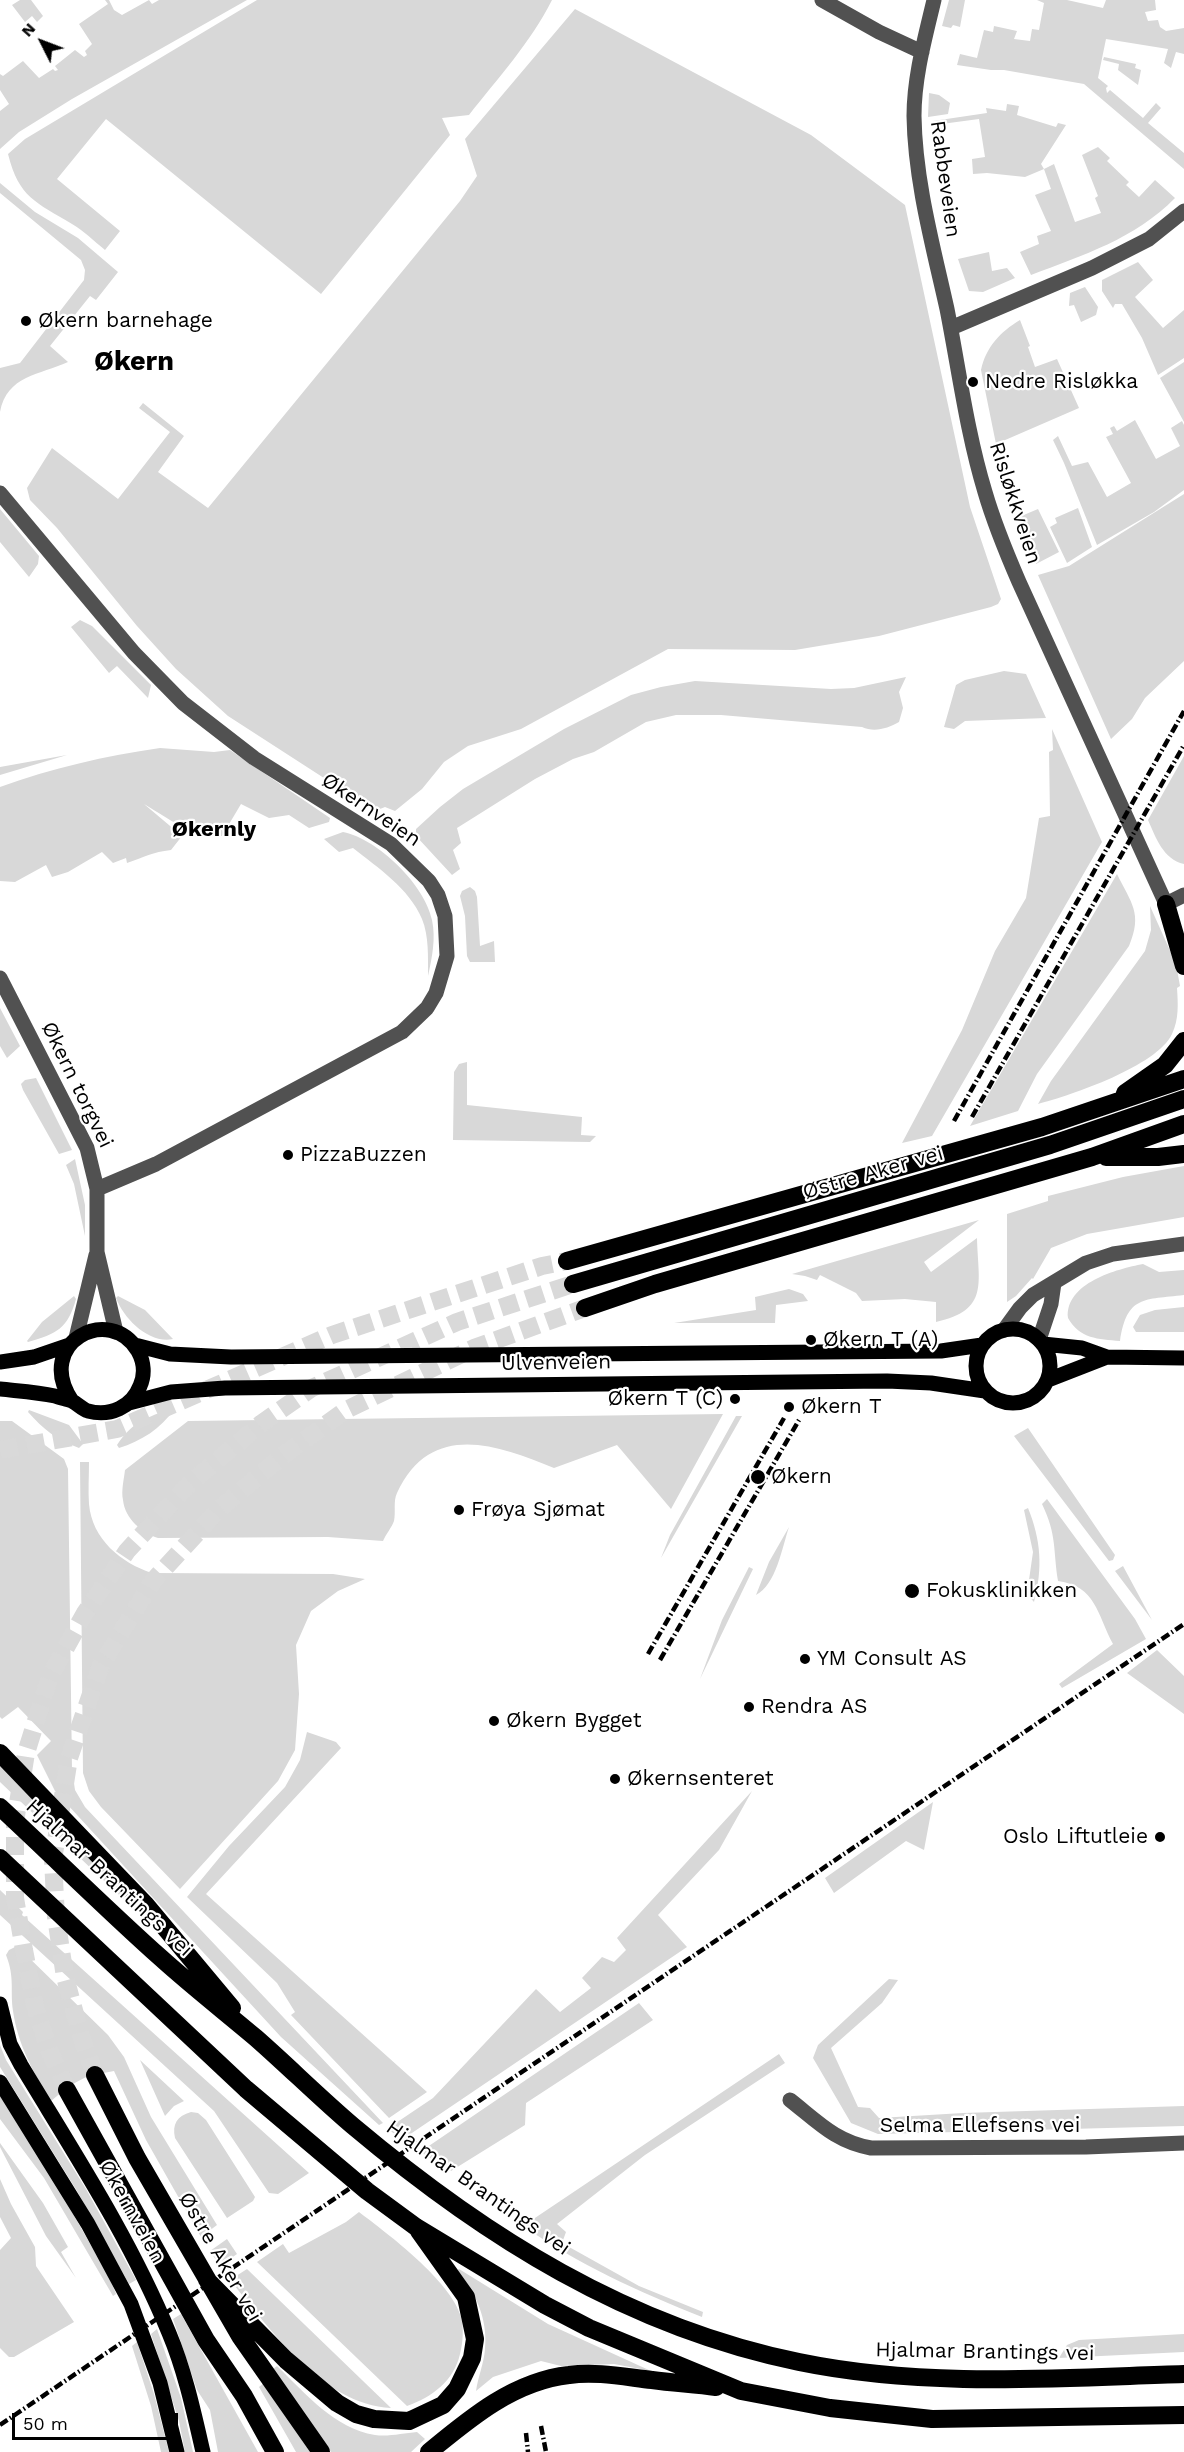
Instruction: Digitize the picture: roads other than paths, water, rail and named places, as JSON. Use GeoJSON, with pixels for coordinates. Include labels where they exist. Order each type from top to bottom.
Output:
{"type":"FeatureCollection","features":[{"type":"Feature","properties":{"kind":"highway"},"geometry":{"type":"LineString","coordinates":[[1166,904],[1184,927]]}},
{"type":"Feature","properties":{"kind":"highway"},"geometry":{"type":"LineString","coordinates":[[1166,904],[1184,966]]}},
{"type":"Feature","properties":{"kind":"highway"},"geometry":{"type":"LineString","coordinates":[[1100,1108],[1136,1087],[1165,1065],[1184,1041]]}},
{"type":"Feature","properties":{"kind":"highway"},"geometry":{"type":"LineString","coordinates":[[567,1261],[1042,1127],[1184,1079]]}},
{"type":"Feature","properties":{"kind":"highway","name":"Østre Aker vei"},"geometry":{"type":"LineString","coordinates":[[573,1284],[1050,1145],[1184,1099]]}},
{"type":"Feature","properties":{"kind":"highway"},"geometry":{"type":"LineString","coordinates":[[585,1308],[655,1284],[1092,1157],[1184,1124]]}},
{"type":"Feature","properties":{"kind":"highway"},"geometry":{"type":"LineString","coordinates":[[1092,1157],[1158,1157],[1184,1154]]}},
{"type":"Feature","properties":{"kind":"highway"},"geometry":{"type":"LineString","coordinates":[[0,1753],[146,1905],[258,2040]]}},
{"type":"Feature","properties":{"kind":"highway","name":"Hjalmar Brantings vei"},"geometry":{"type":"LineString","coordinates":[[0,1807],[162,1959],[390,2157],[518,2248],[605,2297],[682,2330],[754,2351],[799,2362],[885,2374],[998,2379],[1184,2374]]}},
{"type":"Feature","properties":{"kind":"highway"},"geometry":{"type":"LineString","coordinates":[[0,1858],[246,2089],[326,2157],[416,2227],[545,2305],[589,2328],[741,2391]]}},
{"type":"Feature","properties":{"kind":"highway","name":"Østre Aker vei"},"geometry":{"type":"LineString","coordinates":[[95,2075],[137,2158],[240,2336],[321,2452]]}},
{"type":"Feature","properties":{"kind":"highway"},"geometry":{"type":"LineString","coordinates":[[67,2090],[206,2340],[244,2396],[275,2452]]}},
{"type":"Feature","properties":{"kind":"highway"},"geometry":{"type":"LineString","coordinates":[[207,2280],[315,2386],[356,2414],[374,2419],[409,2421],[443,2405],[457,2389],[472,2358],[475,2340],[474,2326],[466,2297],[416,2227]]}},
{"type":"Feature","properties":{"kind":"highway"},"geometry":{"type":"LineString","coordinates":[[429,2452],[457,2429],[508,2394],[569,2374],[599,2374],[741,2391],[830,2408],[932,2419],[1184,2415]]}},
{"type":"Feature","properties":{"kind":"main road"},"geometry":{"type":"LineString","coordinates":[[0,1362],[34,1357],[73,1342],[88,1332],[102,1329],[116,1332]]}},
{"type":"Feature","properties":{"kind":"main road","name":"Ulvenveien"},"geometry":{"type":"LineString","coordinates":[[116,1332],[135,1345],[170,1354],[231,1357],[941,1351],[982,1345],[996,1333],[1004,1330],[1023,1330],[1041,1342],[1082,1348],[1107,1357],[1184,1358]]}},
{"type":"Feature","properties":{"kind":"main road"},"geometry":{"type":"LineString","coordinates":[[72,1401],[63,1387],[60,1371],[63,1356],[73,1342]]}},
{"type":"Feature","properties":{"kind":"main road"},"geometry":{"type":"LineString","coordinates":[[1041,1342],[1049,1358],[1048,1380]]}},
{"type":"Feature","properties":{"kind":"main road"},"geometry":{"type":"LineString","coordinates":[[129,1403],[138,1393],[144,1369],[135,1345]]}},
{"type":"Feature","properties":{"kind":"main road"},"geometry":{"type":"LineString","coordinates":[[982,1345],[977,1357],[976,1370],[985,1391]]}},
{"type":"Feature","properties":{"kind":"main road","name":"Ulvenveien"},"geometry":{"type":"LineString","coordinates":[[0,1389],[53,1396],[72,1401],[86,1410],[100,1413],[114,1412],[129,1403],[171,1392],[205,1388],[740,1382],[931,1383],[985,1391],[996,1400],[1016,1404],[1035,1396],[1048,1380],[1107,1357]]}},
{"type":"Feature","properties":{"kind":"main road","name":"Økernveien"},"geometry":{"type":"LineString","coordinates":[[0,2004],[10,2043],[21,2065],[109,2210],[152,2294],[170,2335],[203,2452]]}},
{"type":"Feature","properties":{"kind":"main road"},"geometry":{"type":"LineString","coordinates":[[0,2082],[88,2224],[131,2304],[160,2383],[177,2452]]}},
{"type":"Feature","properties":{"kind":"street"},"geometry":{"type":"LineString","coordinates":[[822,0],[879,32],[922,52]]}},
{"type":"Feature","properties":{"kind":"street","name":"Rabbeveien"},"geometry":{"type":"LineString","coordinates":[[934,0],[922,52],[914,115],[917,156],[926,212],[951,328]]}},
{"type":"Feature","properties":{"kind":"street"},"geometry":{"type":"LineString","coordinates":[[951,328],[1092,268],[1149,239],[1184,212]]}},
{"type":"Feature","properties":{"kind":"street","name":"Risløkkveien"},"geometry":{"type":"LineString","coordinates":[[951,328],[975,452],[995,522],[1031,611],[1166,904]]}},
{"type":"Feature","properties":{"kind":"street","name":"Økernveien"},"geometry":{"type":"LineString","coordinates":[[0,494],[134,653],[183,703],[254,758],[391,844],[417,867],[438,895],[448,937],[447,956],[436,993],[427,1008],[402,1032],[156,1164],[97,1189]]}},
{"type":"Feature","properties":{"kind":"street"},"geometry":{"type":"LineString","coordinates":[[1166,904],[1184,895]]}},
{"type":"Feature","properties":{"kind":"street","name":"Økern torgvei"},"geometry":{"type":"LineString","coordinates":[[0,978],[87,1148],[97,1189],[97,1252],[116,1332]]}},
{"type":"Feature","properties":{"kind":"street"},"geometry":{"type":"LineString","coordinates":[[1004,1330],[1033,1295],[1068,1272],[1098,1258],[1182,1245]]}},
{"type":"Feature","properties":{"kind":"street","name":"Økern torgvei"},"geometry":{"type":"LineString","coordinates":[[73,1342],[97,1252]]}},
{"type":"Feature","properties":{"kind":"street"},"geometry":{"type":"LineString","coordinates":[[1041,1342],[1054,1283]]}},
{"type":"Feature","properties":{"kind":"street","name":"Selma Ellefsens vei"},"geometry":{"type":"LineString","coordinates":[[790,2100],[836,2136],[852,2145],[871,2148],[1184,2143]]}},
{"type":"Feature","properties":{"kind":"tunnel"},"geometry":{"type":"LineString","coordinates":[[0,1450],[117,1429],[332,1335],[542,1266],[567,1261]]}},
{"type":"Feature","properties":{"kind":"tunnel"},"geometry":{"type":"LineString","coordinates":[[67,2090],[49,2050],[35,2006],[24,1950],[15,1898],[15,1822],[26,1753],[50,1676],[85,1613],[127,1551],[188,1485],[262,1423],[312,1388],[457,1322],[573,1284]]}},
{"type":"Feature","properties":{"kind":"tunnel"},"geometry":{"type":"LineString","coordinates":[[95,2075],[81,2036],[65,1977],[56,1917],[53,1860],[69,1758],[101,1665],[153,1581],[218,1510],[281,1457],[346,1410],[474,1348],[585,1308]]}},
{"type":"Feature","properties":{"kind":"railway"},"geometry":{"type":"LineString","coordinates":[[954,1121],[1184,711]]}},
{"type":"Feature","properties":{"kind":"railway"},"geometry":{"type":"LineString","coordinates":[[972,1117],[1184,745]]}},
{"type":"Feature","properties":{"kind":"railway"},"geometry":{"type":"LineString","coordinates":[[648,1654],[784,1418]]}},
{"type":"Feature","properties":{"kind":"railway"},"geometry":{"type":"LineString","coordinates":[[660,1660],[799,1420]]}},
{"type":"Feature","properties":{"kind":"railway"},"geometry":{"type":"LineString","coordinates":[[0,2425],[1184,1624]]}},
{"type":"Feature","properties":{"kind":"railway"},"geometry":{"type":"LineString","coordinates":[[541,2426],[546,2452]]}},
{"type":"Feature","properties":{"kind":"railway"},"geometry":{"type":"LineString","coordinates":[[526,2433],[528,2452]]}},
{"type":"Feature","properties":{"kind":"place","name":"Økern barnehage"},"geometry":{"type":"Point","coordinates":[26,321]}},
{"type":"Feature","properties":{"kind":"place","name":"Nedre Risløkka"},"geometry":{"type":"Point","coordinates":[973,382]}},
{"type":"Feature","properties":{"kind":"place","name":"PizzaBuzzen"},"geometry":{"type":"Point","coordinates":[288,1155]}},
{"type":"Feature","properties":{"kind":"place","name":"Økern T (A)"},"geometry":{"type":"Point","coordinates":[811,1340]}},
{"type":"Feature","properties":{"kind":"place","name":"Økern T (C)"},"geometry":{"type":"Point","coordinates":[735,1399]}},
{"type":"Feature","properties":{"kind":"place","name":"Økern T"},"geometry":{"type":"Point","coordinates":[789,1407]}},
{"type":"Feature","properties":{"kind":"place","name":"Økern"},"geometry":{"type":"Point","coordinates":[758,1477]}},
{"type":"Feature","properties":{"kind":"place","name":"Frøya Sjømat"},"geometry":{"type":"Point","coordinates":[459,1510]}},
{"type":"Feature","properties":{"kind":"place","name":"Fokusklinikken"},"geometry":{"type":"Point","coordinates":[912,1591]}},
{"type":"Feature","properties":{"kind":"place","name":"YM Consult AS"},"geometry":{"type":"Point","coordinates":[805,1659]}},
{"type":"Feature","properties":{"kind":"place","name":"Rendra AS"},"geometry":{"type":"Point","coordinates":[749,1707]}},
{"type":"Feature","properties":{"kind":"place","name":"Økern Bygget"},"geometry":{"type":"Point","coordinates":[494,1721]}},
{"type":"Feature","properties":{"kind":"place","name":"Økernsenteret"},"geometry":{"type":"Point","coordinates":[615,1779]}},
{"type":"Feature","properties":{"kind":"place","name":"Oslo Liftutleie"},"geometry":{"type":"Point","coordinates":[1160,1837]}},
{"type":"Feature","properties":{"kind":"district","name":"Økern"},"geometry":{"type":"Point","coordinates":[134,362]}},
{"type":"Feature","properties":{"kind":"district","name":"Økernly"},"geometry":{"type":"Point","coordinates":[214,830]}}]}
